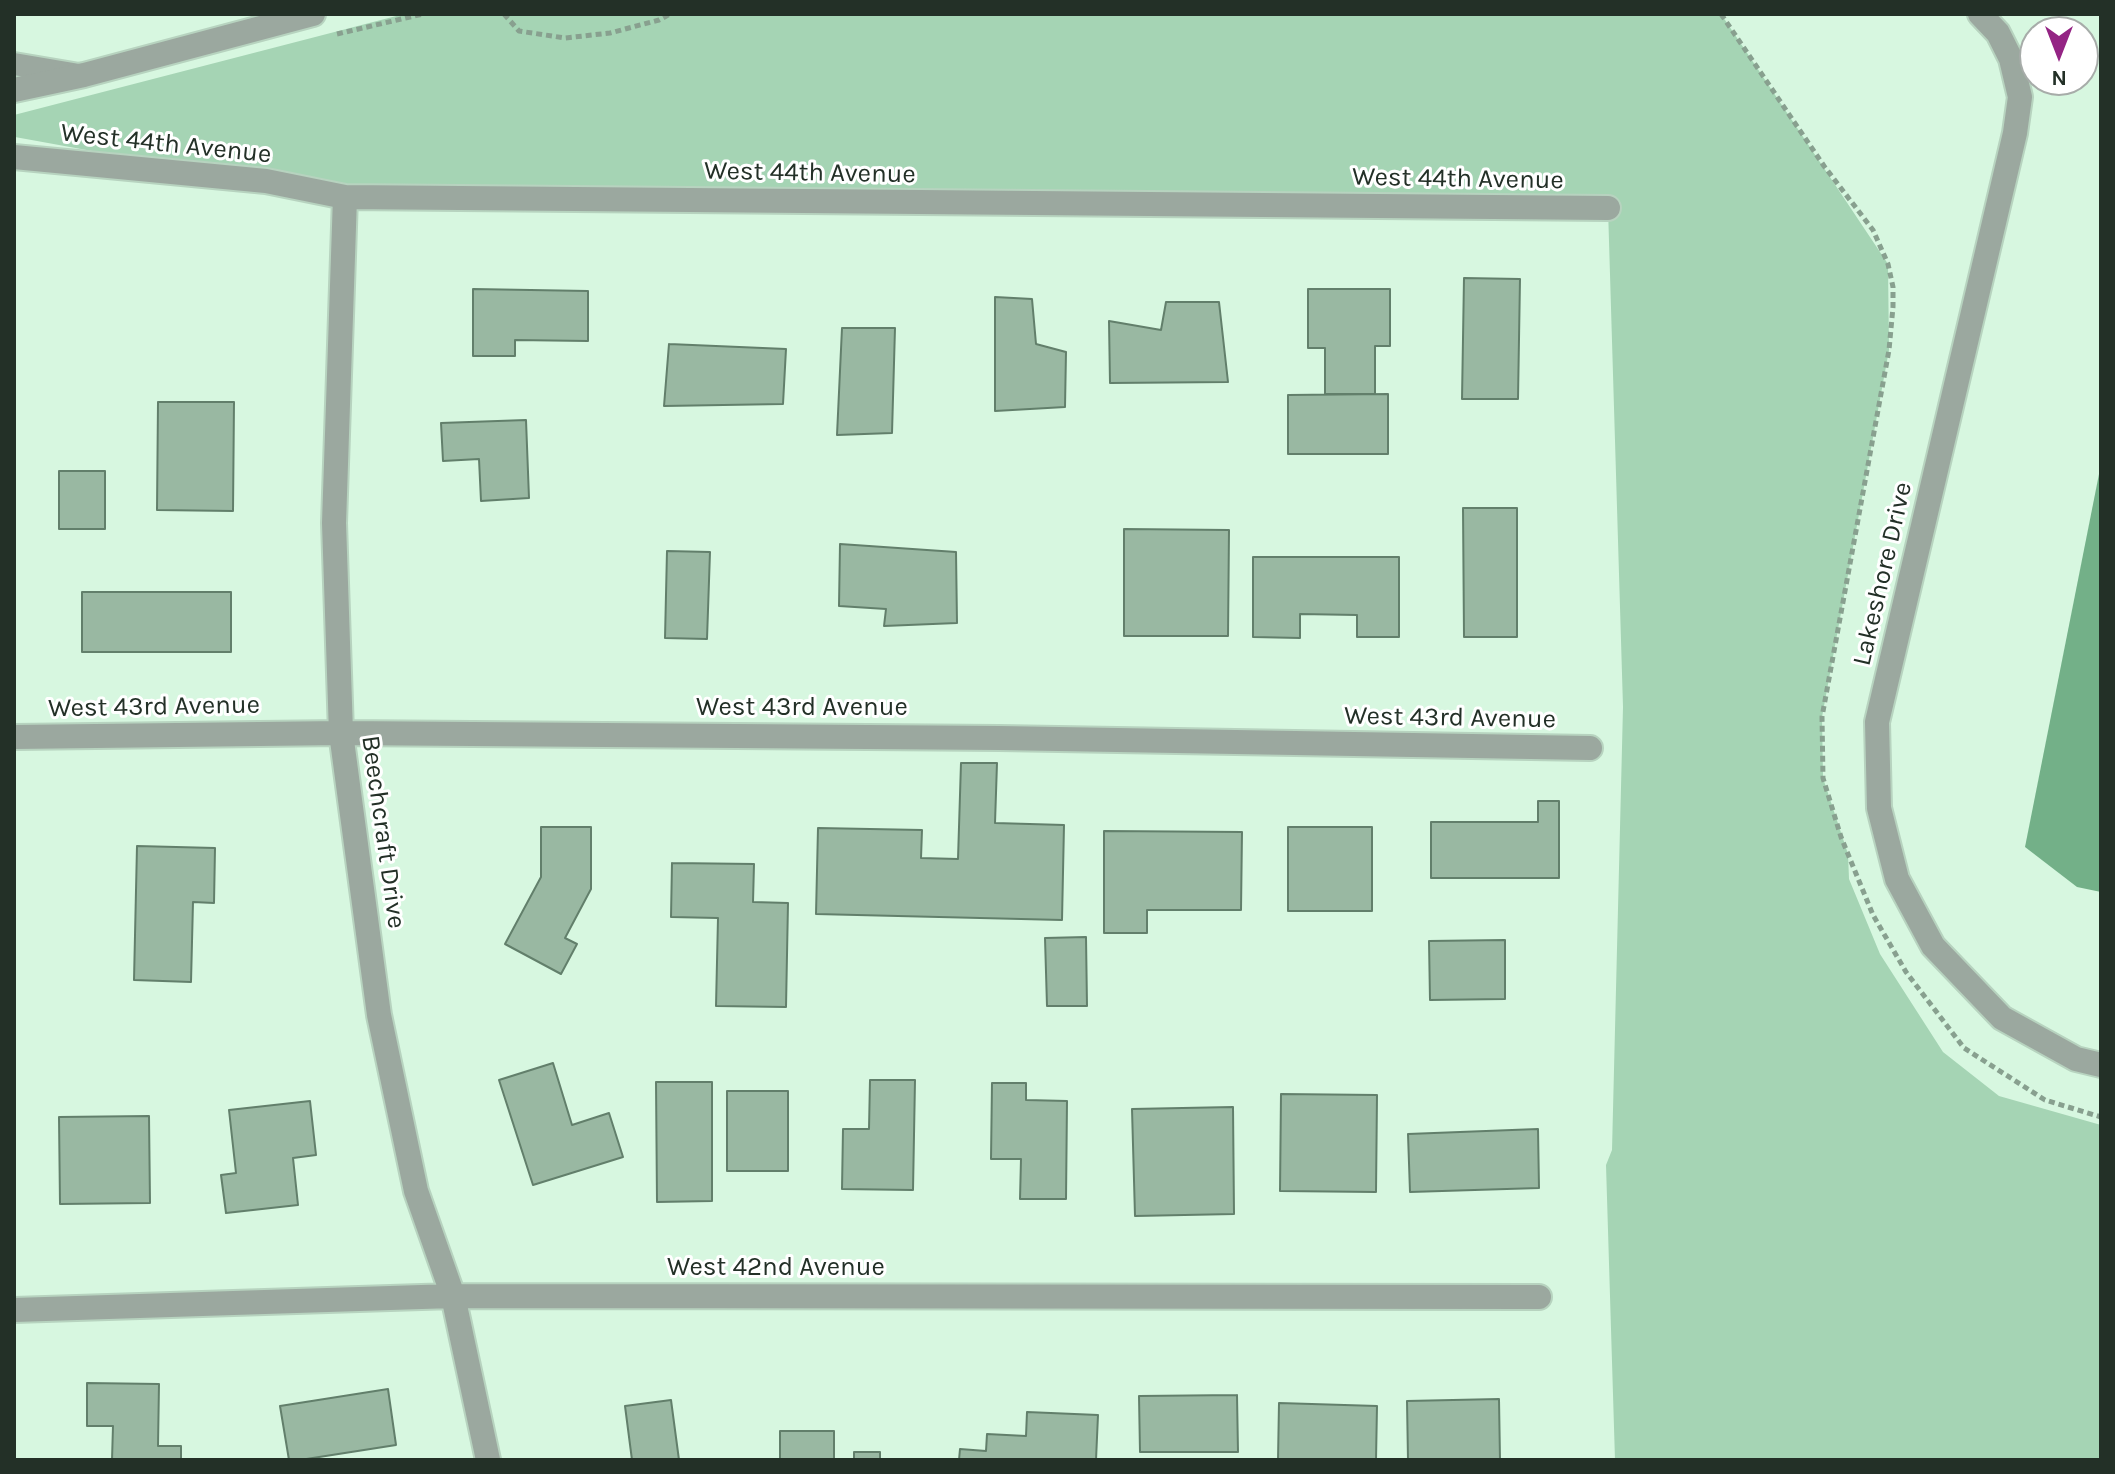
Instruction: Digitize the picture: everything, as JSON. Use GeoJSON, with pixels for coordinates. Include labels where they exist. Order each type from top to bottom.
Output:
{"type":"FeatureCollection","features":[{"type":"Feature","properties":{"kind":"street"},"geometry":{"type":"LineString","coordinates":[[14,90],[84,75],[313,14]]}},
{"type":"Feature","properties":{"kind":"street","name":"Lakeshore Drive"},"geometry":{"type":"LineString","coordinates":[[1980,14],[1998,33],[2011,59],[2020,97],[2015,133],[1877,722],[1879,808],[1897,879],[1933,946],[2002,1018],[2076,1059],[2101,1065]]}},
{"type":"Feature","properties":{"kind":"street","name":"West 44th Avenue"},"geometry":{"type":"LineString","coordinates":[[14,157],[266,181],[345,197],[1608,208]]}},
{"type":"Feature","properties":{"kind":"street","name":"Beechcraft Drive"},"geometry":{"type":"LineString","coordinates":[[345,197],[334,523],[341,733],[379,1015],[416,1191],[453,1296],[488,1460]]}},
{"type":"Feature","properties":{"kind":"street","name":"West 43rd Avenue"},"geometry":{"type":"LineString","coordinates":[[14,737],[341,733],[999,738],[1590,748]]}},
{"type":"Feature","properties":{"kind":"street","name":"West 42nd Avenue"},"geometry":{"type":"LineString","coordinates":[[14,1310],[453,1296],[1539,1297]]}},
{"type":"Feature","properties":{"kind":"lane"},"geometry":{"type":"LineString","coordinates":[[14,64],[84,75]]}},
{"type":"Feature","properties":{"kind":"path"},"geometry":{"type":"LineString","coordinates":[[504,14],[519,31],[565,38],[610,33],[670,14]]}},
{"type":"Feature","properties":{"kind":"shaded area"},"geometry":{"type":"Polygon","coordinates":[[[404,14],[1721,14],[1888,264],[1889,350],[1822,717],[1823,778],[1848,854],[1849,879],[1880,954],[1943,1052],[1999,1096],[2101,1125],[2101,1460],[1615,1460],[1606,1165],[1612,1150],[1623,707],[1608,208],[345,197],[15,137],[14,134],[14,115],[404,14]]]}},
{"type":"Feature","properties":{"kind":"shaded area"},"geometry":{"type":"Polygon","coordinates":[[[2101,464],[2101,892],[2077,887],[2025,847],[2101,464]]]}},
{"type":"Feature","properties":{"kind":"building"},"geometry":{"type":"Polygon","coordinates":[[[1464,278],[1520,279],[1518,399],[1462,399],[1464,278]]]}},
{"type":"Feature","properties":{"kind":"building"},"geometry":{"type":"Polygon","coordinates":[[[473,289],[588,291],[588,341],[515,340],[515,356],[473,356],[473,289]]]}},
{"type":"Feature","properties":{"kind":"building"},"geometry":{"type":"Polygon","coordinates":[[[1308,289],[1390,289],[1390,346],[1375,346],[1375,394],[1325,394],[1325,348],[1308,348],[1308,289]]]}},
{"type":"Feature","properties":{"kind":"building"},"geometry":{"type":"Polygon","coordinates":[[[995,297],[1032,299],[1036,344],[1066,352],[1065,407],[995,411],[995,297]]]}},
{"type":"Feature","properties":{"kind":"building"},"geometry":{"type":"Polygon","coordinates":[[[1166,302],[1219,302],[1228,382],[1110,383],[1109,321],[1161,330],[1166,302]]]}},
{"type":"Feature","properties":{"kind":"building"},"geometry":{"type":"Polygon","coordinates":[[[842,328],[895,328],[892,433],[837,435],[842,328]]]}},
{"type":"Feature","properties":{"kind":"building"},"geometry":{"type":"Polygon","coordinates":[[[669,344],[786,349],[783,404],[664,406],[669,344]]]}},
{"type":"Feature","properties":{"kind":"building"},"geometry":{"type":"Polygon","coordinates":[[[1388,394],[1388,454],[1288,454],[1288,395],[1388,394]]]}},
{"type":"Feature","properties":{"kind":"building"},"geometry":{"type":"Polygon","coordinates":[[[158,402],[234,402],[233,511],[157,510],[158,402]]]}},
{"type":"Feature","properties":{"kind":"building"},"geometry":{"type":"Polygon","coordinates":[[[526,420],[529,498],[481,501],[479,459],[443,461],[441,423],[526,420]]]}},
{"type":"Feature","properties":{"kind":"building"},"geometry":{"type":"Polygon","coordinates":[[[59,471],[105,471],[105,529],[59,529],[59,471]]]}},
{"type":"Feature","properties":{"kind":"building"},"geometry":{"type":"Polygon","coordinates":[[[1463,508],[1517,508],[1517,637],[1464,637],[1463,508]]]}},
{"type":"Feature","properties":{"kind":"building"},"geometry":{"type":"Polygon","coordinates":[[[1124,529],[1229,530],[1228,636],[1124,636],[1124,529]]]}},
{"type":"Feature","properties":{"kind":"building"},"geometry":{"type":"Polygon","coordinates":[[[840,544],[956,552],[957,623],[884,626],[886,609],[839,606],[840,544]]]}},
{"type":"Feature","properties":{"kind":"building"},"geometry":{"type":"Polygon","coordinates":[[[667,551],[710,552],[707,639],[665,638],[667,551]]]}},
{"type":"Feature","properties":{"kind":"building"},"geometry":{"type":"Polygon","coordinates":[[[1253,557],[1399,557],[1399,637],[1357,637],[1357,615],[1300,614],[1300,638],[1253,637],[1253,557]]]}},
{"type":"Feature","properties":{"kind":"building"},"geometry":{"type":"Polygon","coordinates":[[[82,592],[231,592],[231,652],[82,652],[82,592]]]}},
{"type":"Feature","properties":{"kind":"building"},"geometry":{"type":"Polygon","coordinates":[[[961,763],[997,763],[995,823],[1064,825],[1062,920],[816,914],[818,828],[922,830],[921,858],[958,859],[961,763]]]}},
{"type":"Feature","properties":{"kind":"building"},"geometry":{"type":"Polygon","coordinates":[[[1538,801],[1559,801],[1559,878],[1431,878],[1431,822],[1538,822],[1538,801]]]}},
{"type":"Feature","properties":{"kind":"building"},"geometry":{"type":"Polygon","coordinates":[[[541,827],[591,827],[591,889],[565,938],[577,944],[561,974],[505,944],[541,877],[541,827]]]}},
{"type":"Feature","properties":{"kind":"building"},"geometry":{"type":"Polygon","coordinates":[[[1288,827],[1372,827],[1372,911],[1288,911],[1288,827]]]}},
{"type":"Feature","properties":{"kind":"building"},"geometry":{"type":"Polygon","coordinates":[[[1104,831],[1242,832],[1241,910],[1147,910],[1147,933],[1104,933],[1104,831]]]}},
{"type":"Feature","properties":{"kind":"building"},"geometry":{"type":"Polygon","coordinates":[[[137,846],[215,848],[214,903],[193,902],[191,982],[134,980],[137,846]]]}},
{"type":"Feature","properties":{"kind":"building"},"geometry":{"type":"Polygon","coordinates":[[[672,863],[754,864],[753,902],[788,903],[786,1007],[716,1006],[718,918],[671,917],[672,863]]]}},
{"type":"Feature","properties":{"kind":"building"},"geometry":{"type":"Polygon","coordinates":[[[1086,937],[1087,1006],[1047,1006],[1045,938],[1086,937]]]}},
{"type":"Feature","properties":{"kind":"building"},"geometry":{"type":"Polygon","coordinates":[[[1505,940],[1505,999],[1430,1000],[1429,941],[1505,940]]]}},
{"type":"Feature","properties":{"kind":"building"},"geometry":{"type":"Polygon","coordinates":[[[553,1063],[572,1125],[609,1113],[623,1157],[533,1185],[499,1080],[553,1063]]]}},
{"type":"Feature","properties":{"kind":"building"},"geometry":{"type":"Polygon","coordinates":[[[870,1080],[915,1080],[913,1190],[842,1189],[843,1129],[869,1129],[870,1080]]]}},
{"type":"Feature","properties":{"kind":"building"},"geometry":{"type":"Polygon","coordinates":[[[656,1082],[712,1082],[712,1201],[657,1202],[656,1082]]]}},
{"type":"Feature","properties":{"kind":"building"},"geometry":{"type":"Polygon","coordinates":[[[992,1083],[1026,1083],[1026,1100],[1067,1101],[1066,1199],[1020,1199],[1021,1159],[991,1159],[992,1083]]]}},
{"type":"Feature","properties":{"kind":"building"},"geometry":{"type":"Polygon","coordinates":[[[727,1091],[788,1091],[788,1171],[727,1171],[727,1091]]]}},
{"type":"Feature","properties":{"kind":"building"},"geometry":{"type":"Polygon","coordinates":[[[1281,1094],[1377,1095],[1376,1192],[1280,1191],[1281,1094]]]}},
{"type":"Feature","properties":{"kind":"building"},"geometry":{"type":"Polygon","coordinates":[[[310,1101],[316,1155],[293,1158],[298,1205],[226,1213],[221,1175],[236,1173],[229,1110],[310,1101]]]}},
{"type":"Feature","properties":{"kind":"building"},"geometry":{"type":"Polygon","coordinates":[[[1233,1107],[1234,1214],[1135,1216],[1132,1109],[1233,1107]]]}},
{"type":"Feature","properties":{"kind":"building"},"geometry":{"type":"Polygon","coordinates":[[[149,1116],[150,1203],[60,1204],[59,1117],[149,1116]]]}},
{"type":"Feature","properties":{"kind":"building"},"geometry":{"type":"Polygon","coordinates":[[[1538,1129],[1539,1188],[1410,1192],[1408,1134],[1538,1129]]]}},
{"type":"Feature","properties":{"kind":"building"},"geometry":{"type":"Polygon","coordinates":[[[87,1383],[159,1384],[158,1446],[181,1446],[181,1460],[112,1460],[113,1426],[87,1426],[87,1383]]]}},
{"type":"Feature","properties":{"kind":"building"},"geometry":{"type":"Polygon","coordinates":[[[388,1389],[396,1445],[289,1460],[280,1406],[388,1389]]]}},
{"type":"Feature","properties":{"kind":"building"},"geometry":{"type":"Polygon","coordinates":[[[1237,1395],[1238,1452],[1140,1452],[1139,1396],[1237,1395]]]}},
{"type":"Feature","properties":{"kind":"building"},"geometry":{"type":"Polygon","coordinates":[[[1499,1399],[1500,1460],[1408,1460],[1407,1401],[1499,1399]]]}},
{"type":"Feature","properties":{"kind":"building"},"geometry":{"type":"Polygon","coordinates":[[[671,1400],[679,1460],[632,1460],[625,1406],[671,1400]]]}},
{"type":"Feature","properties":{"kind":"building"},"geometry":{"type":"Polygon","coordinates":[[[1279,1403],[1377,1406],[1376,1460],[1278,1460],[1279,1403]]]}},
{"type":"Feature","properties":{"kind":"building"},"geometry":{"type":"Polygon","coordinates":[[[1027,1412],[1098,1415],[1096,1460],[959,1460],[960,1449],[986,1451],[987,1434],[1026,1436],[1027,1412]]]}},
{"type":"Feature","properties":{"kind":"building"},"geometry":{"type":"Polygon","coordinates":[[[780,1431],[834,1431],[834,1460],[780,1460],[780,1431]]]}},
{"type":"Feature","properties":{"kind":"building"},"geometry":{"type":"Polygon","coordinates":[[[854,1452],[880,1452],[880,1460],[854,1460],[854,1452]]]}}]}
